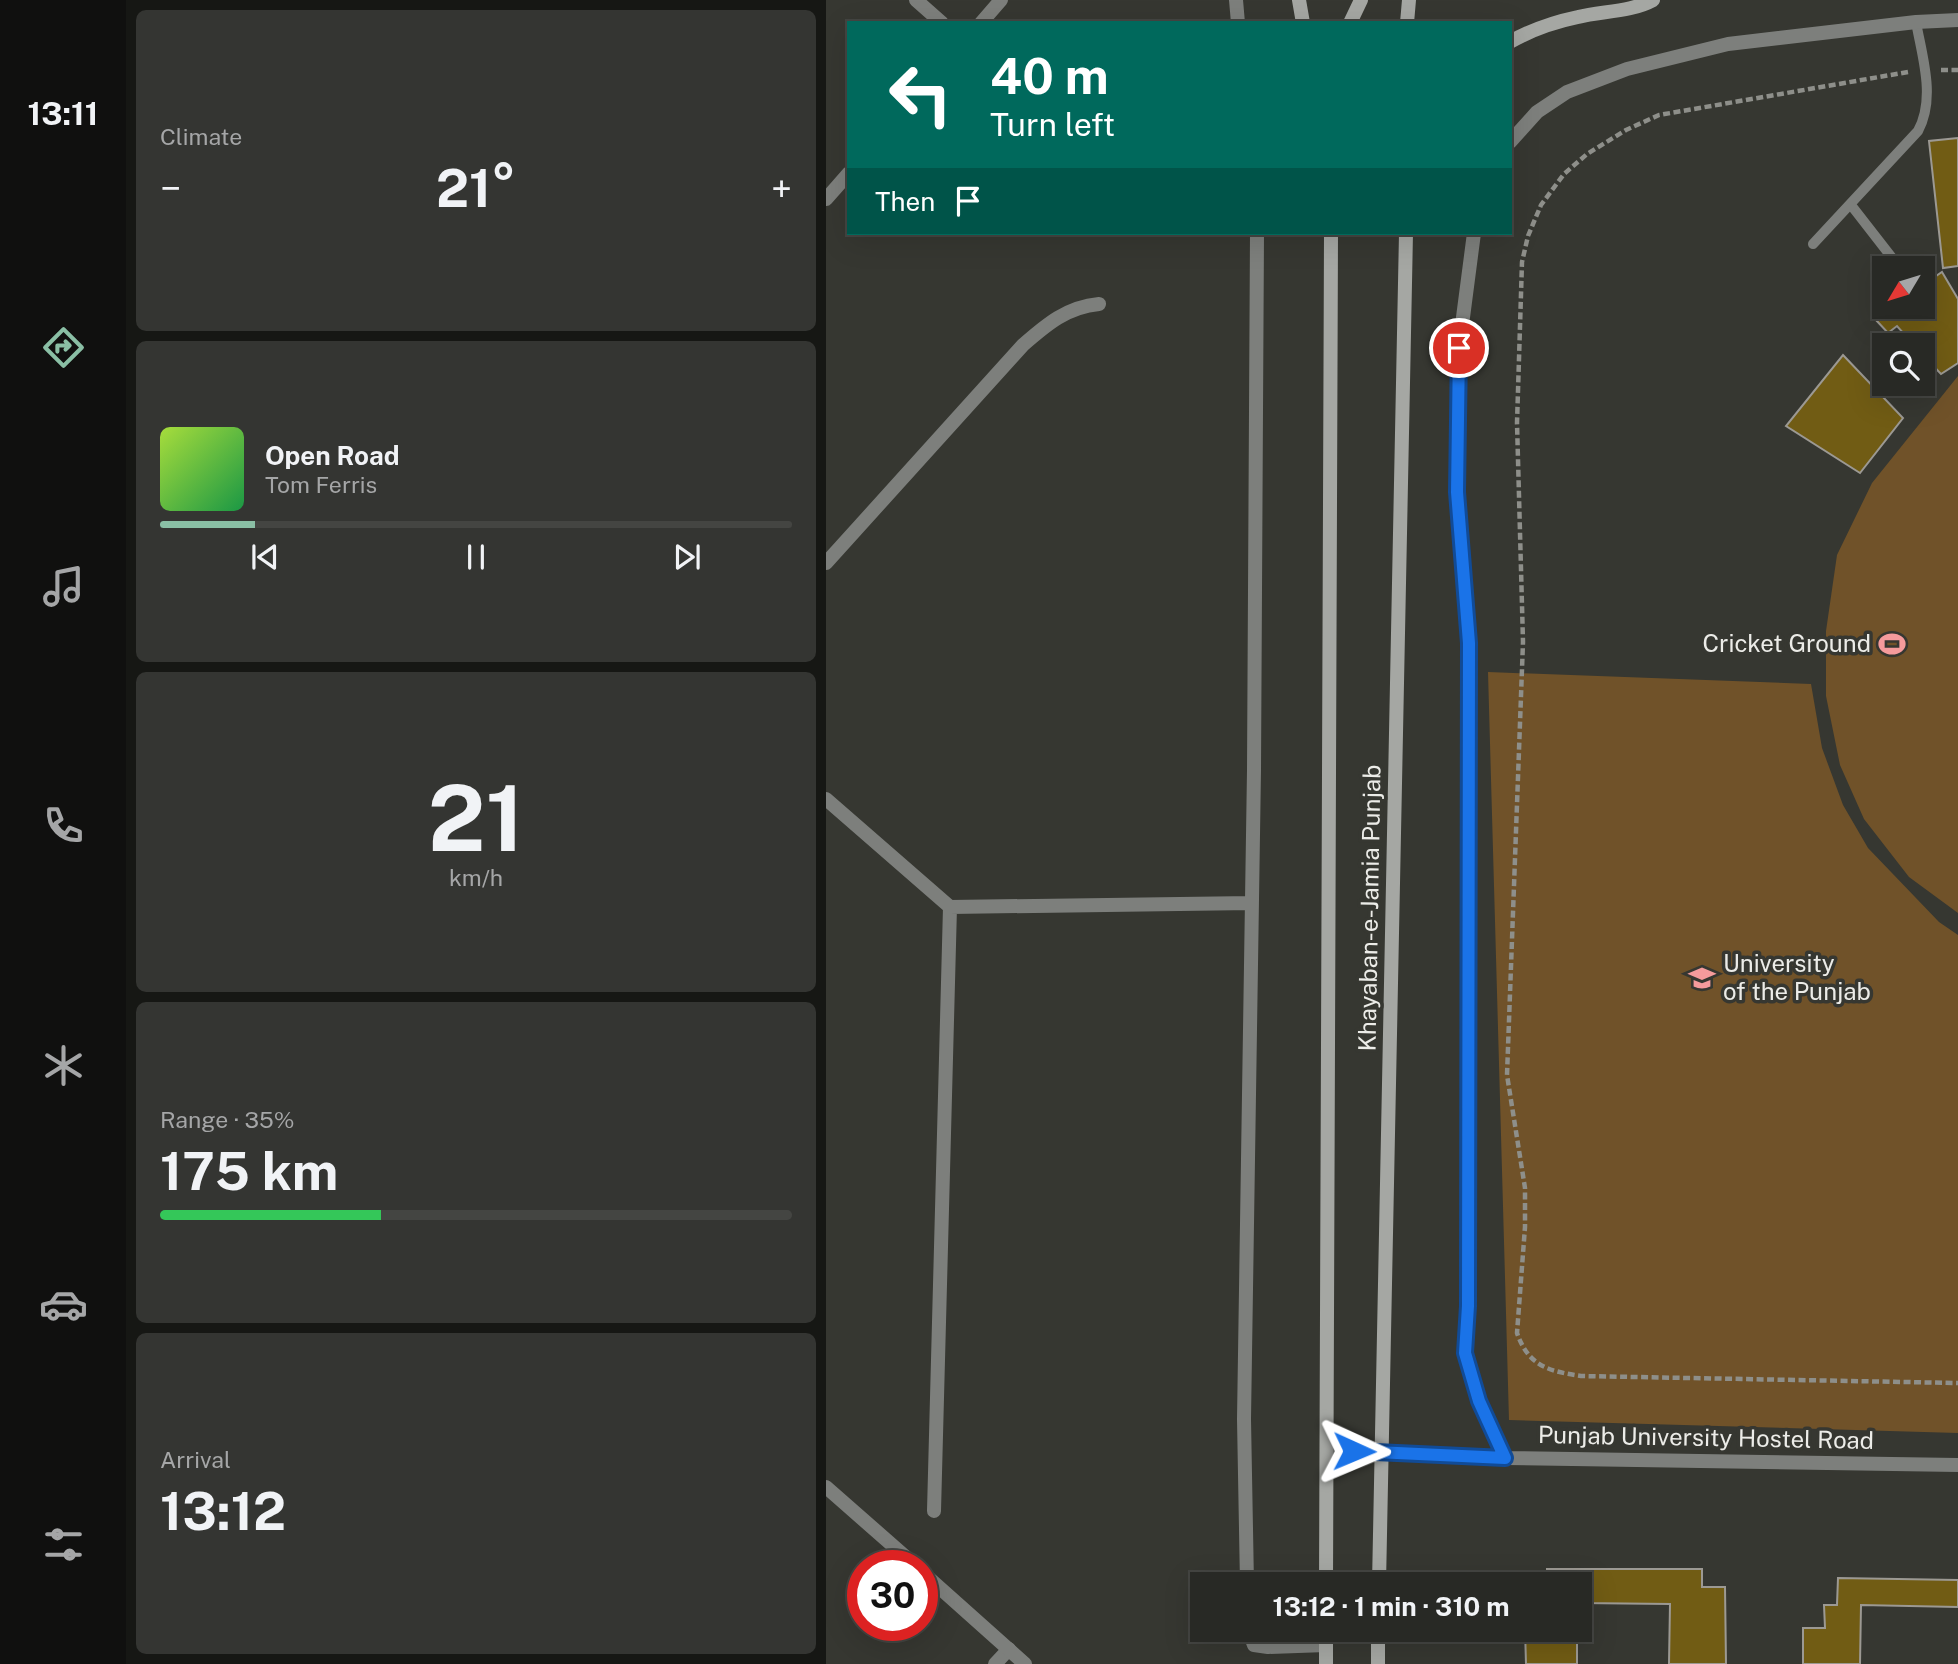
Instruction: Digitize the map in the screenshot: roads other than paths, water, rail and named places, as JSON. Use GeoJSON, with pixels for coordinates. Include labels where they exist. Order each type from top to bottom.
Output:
{"type":"FeatureCollection","features":[{"type":"Feature","properties":{"kind":"main road"},"geometry":{"type":"LineString","coordinates":[[1298,0],[1303,21]]}},
{"type":"Feature","properties":{"kind":"main road"},"geometry":{"type":"LineString","coordinates":[[1351,21],[1361,0]]}},
{"type":"Feature","properties":{"kind":"main road"},"geometry":{"type":"LineString","coordinates":[[1407,21],[1409,0]]}},
{"type":"Feature","properties":{"kind":"main road"},"geometry":{"type":"LineString","coordinates":[[1512,41],[1547,25],[1643,6],[1653,0]]}},
{"type":"Feature","properties":{"kind":"main road","name":"Khayaban-e-Jamia Punjab"},"geometry":{"type":"LineString","coordinates":[[1326,1572],[1331,235]]}},
{"type":"Feature","properties":{"kind":"main road","name":"Khayaban-e-Jamia Punjab"},"geometry":{"type":"LineString","coordinates":[[1379,1572],[1406,235]]}},
{"type":"Feature","properties":{"kind":"main road"},"geometry":{"type":"LineString","coordinates":[[1378,1642],[1378,1664]]}},
{"type":"Feature","properties":{"kind":"main road"},"geometry":{"type":"LineString","coordinates":[[1326,1645],[1326,1664]]}},
{"type":"Feature","properties":{"kind":"street"},"geometry":{"type":"LineString","coordinates":[[916,0],[940,21]]}},
{"type":"Feature","properties":{"kind":"street"},"geometry":{"type":"LineString","coordinates":[[983,21],[1001,0]]}},
{"type":"Feature","properties":{"kind":"street"},"geometry":{"type":"LineString","coordinates":[[1236,0],[1238,21]]}},
{"type":"Feature","properties":{"kind":"street"},"geometry":{"type":"LineString","coordinates":[[1512,140],[1537,112],[1567,92],[1627,69],[1728,44],[1916,22],[1958,20]]}},
{"type":"Feature","properties":{"kind":"street"},"geometry":{"type":"LineString","coordinates":[[826,199],[847,175]]}},
{"type":"Feature","properties":{"kind":"street"},"geometry":{"type":"LineString","coordinates":[[1247,1572],[1244,1419],[1252,903],[1257,235]]}},
{"type":"Feature","properties":{"kind":"street"},"geometry":{"type":"LineString","coordinates":[[1474,235],[1459,348],[1457,492],[1469,643],[1468,1306],[1465,1353],[1479,1401],[1505,1458]]}},
{"type":"Feature","properties":{"kind":"street"},"geometry":{"type":"LineString","coordinates":[[826,563],[1023,345],[1046,325],[1068,312],[1099,304]]}},
{"type":"Feature","properties":{"kind":"street"},"geometry":{"type":"LineString","coordinates":[[826,799],[950,907],[1252,903]]}},
{"type":"Feature","properties":{"kind":"street"},"geometry":{"type":"LineString","coordinates":[[934,1511],[950,907]]}},
{"type":"Feature","properties":{"kind":"street","name":"Punjab University Hostel Road"},"geometry":{"type":"LineString","coordinates":[[1327,1451],[1381,1451],[1505,1458],[1958,1465]]}},
{"type":"Feature","properties":{"kind":"street"},"geometry":{"type":"LineString","coordinates":[[826,1487],[898,1550]]}},
{"type":"Feature","properties":{"kind":"street"},"geometry":{"type":"LineString","coordinates":[[938,1586],[1025,1664]]}},
{"type":"Feature","properties":{"kind":"street"},"geometry":{"type":"LineString","coordinates":[[1253,1642],[1254,1645],[1268,1647],[1326,1645]]}},
{"type":"Feature","properties":{"kind":"street"},"geometry":{"type":"LineString","coordinates":[[995,1664],[1009,1649]]}},
{"type":"Feature","properties":{"kind":"lane"},"geometry":{"type":"LineString","coordinates":[[1813,244],[1918,131],[1924,120],[1927,104],[1916,22]]}},
{"type":"Feature","properties":{"kind":"lane"},"geometry":{"type":"LineString","coordinates":[[1851,205],[1891,256]]}},
{"type":"Feature","properties":{"kind":"place","name":"Cricket Ground"},"geometry":{"type":"Point","coordinates":[1892,644]}},
{"type":"Feature","properties":{"kind":"place","name":"University of the Punjab"},"geometry":{"type":"Point","coordinates":[1702,978]}}]}
